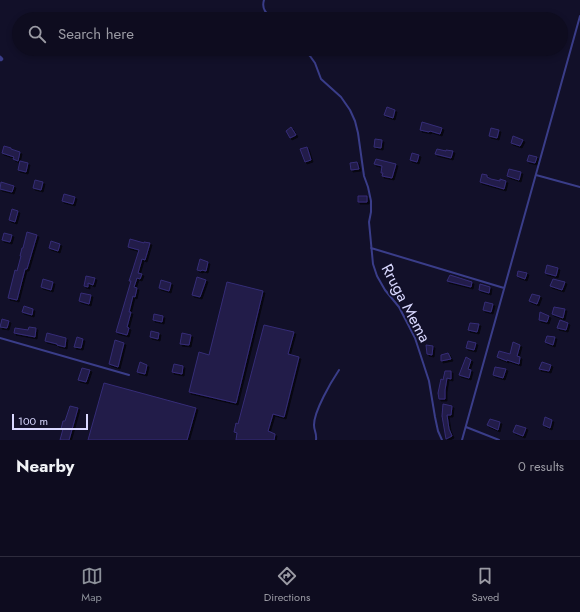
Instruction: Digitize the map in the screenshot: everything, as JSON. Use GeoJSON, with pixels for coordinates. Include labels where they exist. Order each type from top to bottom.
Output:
{"type":"FeatureCollection","features":[{"type":"Feature","properties":{"kind":"lane"},"geometry":{"type":"LineString","coordinates":[[264,0],[263,7],[265,12]]}},
{"type":"Feature","properties":{"kind":"lane"},"geometry":{"type":"LineString","coordinates":[[462,440],[580,16]]}},
{"type":"Feature","properties":{"kind":"lane","name":"Rruga Mema"},"geometry":{"type":"LineString","coordinates":[[310,56],[315,63],[321,80],[341,97],[350,110],[355,121],[364,176],[371,200],[369,222],[373,264],[377,276],[385,290],[399,307],[415,338],[429,381],[438,431],[442,440]]}},
{"type":"Feature","properties":{"kind":"lane"},"geometry":{"type":"LineString","coordinates":[[536,175],[580,187]]}},
{"type":"Feature","properties":{"kind":"lane"},"geometry":{"type":"LineString","coordinates":[[371,248],[504,288]]}},
{"type":"Feature","properties":{"kind":"lane"},"geometry":{"type":"LineString","coordinates":[[0,338],[129,375]]}},
{"type":"Feature","properties":{"kind":"lane"},"geometry":{"type":"LineString","coordinates":[[316,440],[317,433],[314,425],[316,416],[325,394],[339,370]]}},
{"type":"Feature","properties":{"kind":"lane"},"geometry":{"type":"LineString","coordinates":[[466,427],[499,440]]}},
{"type":"Feature","properties":{"kind":"building"},"geometry":{"type":"Polygon","coordinates":[[[387,107],[395,110],[393,118],[384,115],[387,107]]]}},
{"type":"Feature","properties":{"kind":"building"},"geometry":{"type":"Polygon","coordinates":[[[422,122],[442,128],[440,134],[420,130],[422,122]]]}},
{"type":"Feature","properties":{"kind":"building"},"geometry":{"type":"Polygon","coordinates":[[[291,127],[296,135],[290,138],[286,131],[291,127]]]}},
{"type":"Feature","properties":{"kind":"building"},"geometry":{"type":"Polygon","coordinates":[[[491,128],[499,130],[497,138],[489,136],[491,128]]]}},
{"type":"Feature","properties":{"kind":"building"},"geometry":{"type":"Polygon","coordinates":[[[513,136],[523,140],[520,146],[511,143],[513,136]]]}},
{"type":"Feature","properties":{"kind":"building"},"geometry":{"type":"Polygon","coordinates":[[[375,139],[382,140],[381,148],[374,147],[375,139]]]}},
{"type":"Feature","properties":{"kind":"building"},"geometry":{"type":"Polygon","coordinates":[[[4,146],[20,152],[18,161],[13,159],[14,157],[2,153],[4,146]]]}},
{"type":"Feature","properties":{"kind":"building"},"geometry":{"type":"Polygon","coordinates":[[[307,147],[311,160],[305,162],[300,149],[307,147]]]}},
{"type":"Feature","properties":{"kind":"building"},"geometry":{"type":"Polygon","coordinates":[[[437,149],[453,151],[451,158],[435,154],[437,149]]]}},
{"type":"Feature","properties":{"kind":"building"},"geometry":{"type":"Polygon","coordinates":[[[412,153],[419,155],[417,162],[410,160],[412,153]]]}},
{"type":"Feature","properties":{"kind":"building"},"geometry":{"type":"Polygon","coordinates":[[[529,155],[537,157],[535,163],[527,161],[529,155]]]}},
{"type":"Feature","properties":{"kind":"building"},"geometry":{"type":"Polygon","coordinates":[[[376,159],[396,164],[392,178],[382,176],[382,166],[374,164],[376,159]]]}},
{"type":"Feature","properties":{"kind":"building"},"geometry":{"type":"Polygon","coordinates":[[[20,161],[28,163],[26,172],[18,170],[20,161]]]}},
{"type":"Feature","properties":{"kind":"building"},"geometry":{"type":"Polygon","coordinates":[[[357,162],[359,169],[351,170],[350,163],[357,162]]]}},
{"type":"Feature","properties":{"kind":"building"},"geometry":{"type":"Polygon","coordinates":[[[509,169],[521,172],[519,180],[507,176],[509,169]]]}},
{"type":"Feature","properties":{"kind":"building"},"geometry":{"type":"Polygon","coordinates":[[[482,174],[487,175],[487,177],[491,179],[506,181],[504,189],[480,182],[482,174]]]}},
{"type":"Feature","properties":{"kind":"building"},"geometry":{"type":"Polygon","coordinates":[[[35,180],[43,182],[41,190],[33,188],[35,180]]]}},
{"type":"Feature","properties":{"kind":"building"},"geometry":{"type":"Polygon","coordinates":[[[1,182],[14,186],[12,192],[0,189],[1,182]]]}},
{"type":"Feature","properties":{"kind":"building"},"geometry":{"type":"Polygon","coordinates":[[[64,194],[75,197],[73,204],[62,201],[64,194]]]}},
{"type":"Feature","properties":{"kind":"building"},"geometry":{"type":"Polygon","coordinates":[[[358,196],[367,196],[367,202],[358,202],[358,196]]]}},
{"type":"Feature","properties":{"kind":"building"},"geometry":{"type":"Polygon","coordinates":[[[12,209],[18,211],[15,222],[9,220],[12,209]]]}},
{"type":"Feature","properties":{"kind":"building"},"geometry":{"type":"Polygon","coordinates":[[[27,232],[37,235],[27,269],[25,269],[17,300],[8,298],[27,232]]]}},
{"type":"Feature","properties":{"kind":"building"},"geometry":{"type":"Polygon","coordinates":[[[4,233],[12,235],[10,242],[2,240],[4,233]]]}},
{"type":"Feature","properties":{"kind":"building"},"geometry":{"type":"Polygon","coordinates":[[[130,239],[150,243],[145,260],[142,259],[138,273],[142,274],[140,279],[137,278],[134,287],[137,288],[135,297],[133,296],[129,312],[131,312],[127,327],[129,328],[127,335],[116,332],[131,281],[129,281],[139,250],[128,247],[130,239]]]}},
{"type":"Feature","properties":{"kind":"building"},"geometry":{"type":"Polygon","coordinates":[[[51,241],[60,244],[58,251],[49,248],[51,241]]]}},
{"type":"Feature","properties":{"kind":"building"},"geometry":{"type":"Polygon","coordinates":[[[200,259],[208,262],[206,271],[197,270],[200,259]]]}},
{"type":"Feature","properties":{"kind":"building"},"geometry":{"type":"Polygon","coordinates":[[[547,265],[558,268],[556,276],[545,273],[547,265]]]}},
{"type":"Feature","properties":{"kind":"building"},"geometry":{"type":"Polygon","coordinates":[[[518,271],[527,273],[525,279],[517,276],[518,271]]]}},
{"type":"Feature","properties":{"kind":"building"},"geometry":{"type":"Polygon","coordinates":[[[450,275],[472,282],[471,287],[447,281],[450,275]]]}},
{"type":"Feature","properties":{"kind":"building"},"geometry":{"type":"Polygon","coordinates":[[[86,276],[95,278],[93,285],[88,283],[88,287],[84,286],[86,276]]]}},
{"type":"Feature","properties":{"kind":"building"},"geometry":{"type":"Polygon","coordinates":[[[197,277],[206,280],[200,297],[192,295],[197,277]]]}},
{"type":"Feature","properties":{"kind":"building"},"geometry":{"type":"Polygon","coordinates":[[[43,279],[53,282],[51,290],[41,287],[43,279]]]}},
{"type":"Feature","properties":{"kind":"building"},"geometry":{"type":"Polygon","coordinates":[[[553,279],[565,282],[562,290],[550,286],[553,279]]]}},
{"type":"Feature","properties":{"kind":"building"},"geometry":{"type":"Polygon","coordinates":[[[161,280],[171,283],[169,291],[159,288],[161,280]]]}},
{"type":"Feature","properties":{"kind":"building"},"geometry":{"type":"Polygon","coordinates":[[[227,282],[263,291],[236,403],[189,392],[199,352],[209,355],[227,282]]]}},
{"type":"Feature","properties":{"kind":"building"},"geometry":{"type":"Polygon","coordinates":[[[480,284],[490,287],[489,293],[479,290],[480,284]]]}},
{"type":"Feature","properties":{"kind":"building"},"geometry":{"type":"Polygon","coordinates":[[[81,293],[91,295],[89,304],[79,301],[81,293]]]}},
{"type":"Feature","properties":{"kind":"building"},"geometry":{"type":"Polygon","coordinates":[[[532,294],[540,296],[537,304],[529,301],[532,294]]]}},
{"type":"Feature","properties":{"kind":"building"},"geometry":{"type":"Polygon","coordinates":[[[485,302],[493,304],[491,312],[483,310],[485,302]]]}},
{"type":"Feature","properties":{"kind":"building"},"geometry":{"type":"Polygon","coordinates":[[[24,306],[33,309],[32,315],[22,312],[24,306]]]}},
{"type":"Feature","properties":{"kind":"building"},"geometry":{"type":"Polygon","coordinates":[[[554,307],[565,309],[563,318],[552,314],[554,307]]]}},
{"type":"Feature","properties":{"kind":"building"},"geometry":{"type":"Polygon","coordinates":[[[540,312],[549,316],[547,322],[539,320],[540,312]]]}},
{"type":"Feature","properties":{"kind":"building"},"geometry":{"type":"Polygon","coordinates":[[[154,314],[163,316],[162,322],[153,320],[154,314]]]}},
{"type":"Feature","properties":{"kind":"building"},"geometry":{"type":"Polygon","coordinates":[[[2,319],[9,321],[7,328],[0,327],[2,319]]]}},
{"type":"Feature","properties":{"kind":"building"},"geometry":{"type":"Polygon","coordinates":[[[560,320],[568,323],[566,330],[557,328],[560,320]]]}},
{"type":"Feature","properties":{"kind":"building"},"geometry":{"type":"Polygon","coordinates":[[[470,323],[479,324],[477,332],[468,330],[470,323]]]}},
{"type":"Feature","properties":{"kind":"building"},"geometry":{"type":"Polygon","coordinates":[[[264,325],[294,332],[288,354],[299,357],[284,417],[273,414],[268,431],[275,434],[274,440],[236,440],[237,433],[234,432],[236,423],[238,424],[264,325]]]}},
{"type":"Feature","properties":{"kind":"building"},"geometry":{"type":"Polygon","coordinates":[[[29,327],[36,328],[35,337],[14,333],[15,328],[28,330],[29,327]]]}},
{"type":"Feature","properties":{"kind":"building"},"geometry":{"type":"Polygon","coordinates":[[[151,331],[159,333],[158,339],[150,337],[151,331]]]}},
{"type":"Feature","properties":{"kind":"building"},"geometry":{"type":"Polygon","coordinates":[[[47,333],[66,338],[65,347],[45,341],[47,333]]]}},
{"type":"Feature","properties":{"kind":"building"},"geometry":{"type":"Polygon","coordinates":[[[182,333],[191,335],[189,345],[180,344],[182,333]]]}},
{"type":"Feature","properties":{"kind":"building"},"geometry":{"type":"Polygon","coordinates":[[[547,336],[555,337],[553,345],[545,342],[547,336]]]}},
{"type":"Feature","properties":{"kind":"building"},"geometry":{"type":"Polygon","coordinates":[[[77,337],[83,339],[81,348],[74,347],[77,337]]]}},
{"type":"Feature","properties":{"kind":"building"},"geometry":{"type":"Polygon","coordinates":[[[115,340],[124,343],[118,367],[109,364],[115,340]]]}},
{"type":"Feature","properties":{"kind":"building"},"geometry":{"type":"Polygon","coordinates":[[[468,341],[476,343],[474,350],[466,348],[468,341]]]}},
{"type":"Feature","properties":{"kind":"building"},"geometry":{"type":"Polygon","coordinates":[[[513,342],[520,345],[517,356],[520,357],[519,364],[497,357],[499,351],[510,354],[513,342]]]}},
{"type":"Feature","properties":{"kind":"building"},"geometry":{"type":"Polygon","coordinates":[[[426,345],[433,346],[432,355],[427,354],[426,345]]]}},
{"type":"Feature","properties":{"kind":"building"},"geometry":{"type":"Polygon","coordinates":[[[448,353],[451,359],[441,361],[441,355],[448,353]]]}},
{"type":"Feature","properties":{"kind":"building"},"geometry":{"type":"Polygon","coordinates":[[[466,357],[471,360],[468,369],[471,370],[469,378],[459,375],[466,357]]]}},
{"type":"Feature","properties":{"kind":"building"},"geometry":{"type":"Polygon","coordinates":[[[140,362],[147,365],[145,374],[137,372],[140,362]]]}},
{"type":"Feature","properties":{"kind":"building"},"geometry":{"type":"Polygon","coordinates":[[[542,362],[551,365],[549,371],[539,369],[542,362]]]}},
{"type":"Feature","properties":{"kind":"building"},"geometry":{"type":"Polygon","coordinates":[[[174,364],[183,366],[182,374],[172,372],[174,364]]]}},
{"type":"Feature","properties":{"kind":"building"},"geometry":{"type":"Polygon","coordinates":[[[495,367],[506,369],[503,378],[493,375],[495,367]]]}},
{"type":"Feature","properties":{"kind":"building"},"geometry":{"type":"Polygon","coordinates":[[[82,368],[90,370],[86,382],[78,380],[82,368]]]}},
{"type":"Feature","properties":{"kind":"building"},"geometry":{"type":"Polygon","coordinates":[[[445,371],[451,371],[451,379],[447,378],[445,399],[439,399],[438,393],[441,379],[443,380],[445,371]]]}},
{"type":"Feature","properties":{"kind":"building"},"geometry":{"type":"Polygon","coordinates":[[[104,383],[196,408],[187,440],[88,440],[104,383]]]}},
{"type":"Feature","properties":{"kind":"building"},"geometry":{"type":"Polygon","coordinates":[[[443,404],[452,406],[451,415],[447,415],[449,429],[452,436],[446,439],[442,416],[443,404]]]}},
{"type":"Feature","properties":{"kind":"building"},"geometry":{"type":"Polygon","coordinates":[[[70,406],[78,408],[69,440],[60,440],[63,429],[61,429],[63,421],[65,421],[70,406]]]}},
{"type":"Feature","properties":{"kind":"building"},"geometry":{"type":"Polygon","coordinates":[[[545,417],[552,420],[550,428],[543,425],[545,417]]]}},
{"type":"Feature","properties":{"kind":"building"},"geometry":{"type":"Polygon","coordinates":[[[490,419],[500,422],[498,430],[487,425],[490,419]]]}},
{"type":"Feature","properties":{"kind":"building"},"geometry":{"type":"Polygon","coordinates":[[[516,425],[526,428],[523,436],[513,432],[516,425]]]}}]}
